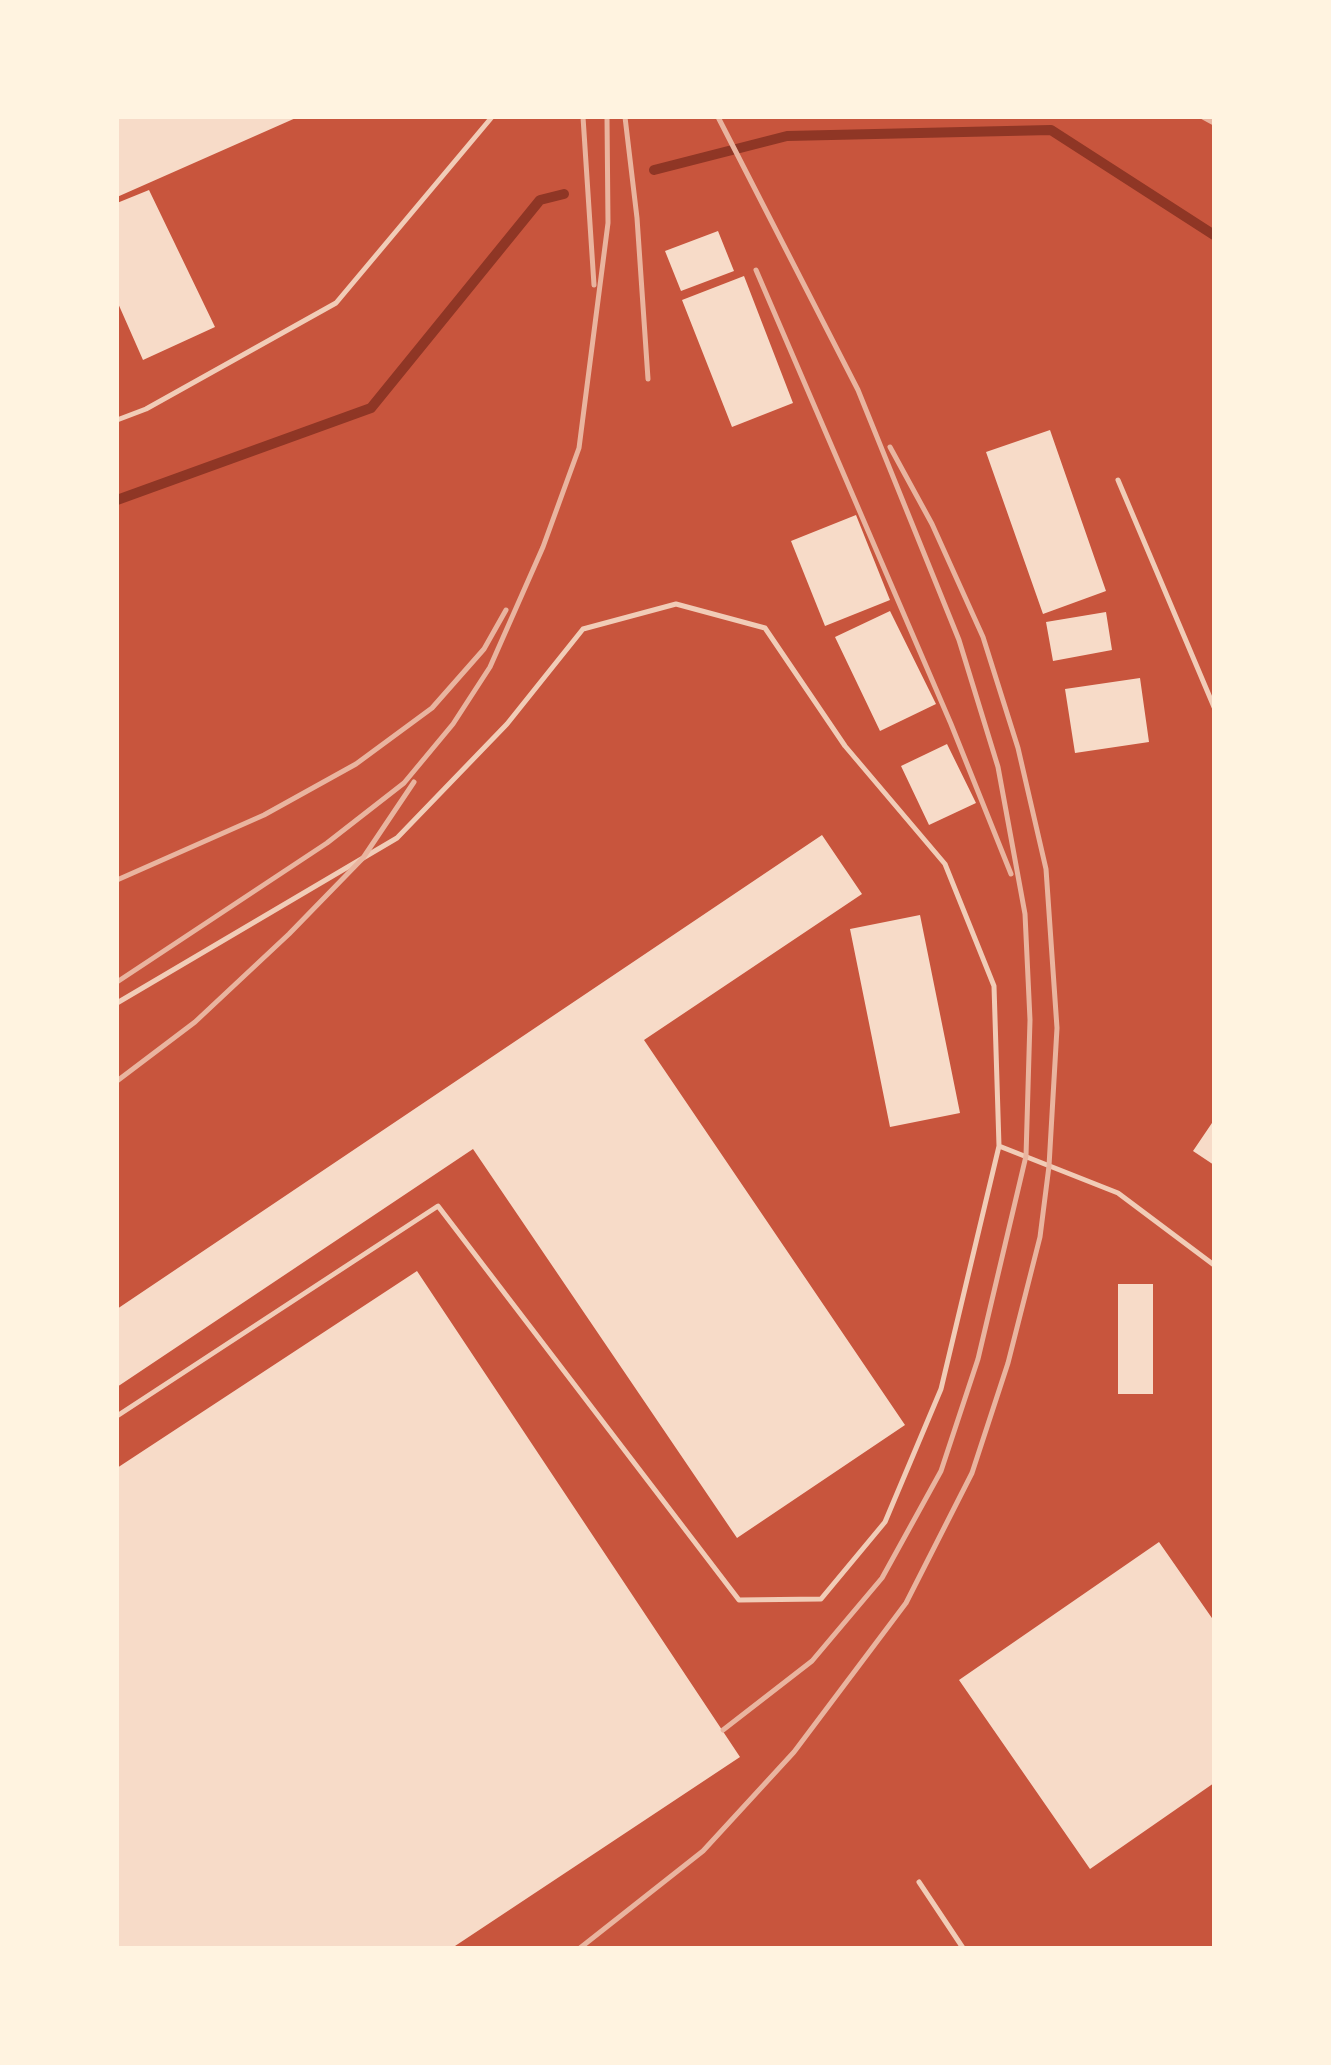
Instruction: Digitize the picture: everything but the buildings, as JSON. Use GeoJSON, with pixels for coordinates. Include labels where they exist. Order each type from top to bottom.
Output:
{"type":"FeatureCollection","features":[{"type":"Feature","properties":{"kind":"lane"},"geometry":{"type":"LineString","coordinates":[[117,420],[146,409],[336,303],[492,117]]}},
{"type":"Feature","properties":{"kind":"lane"},"geometry":{"type":"LineString","coordinates":[[1118,480],[1214,707]]}},
{"type":"Feature","properties":{"kind":"lane"},"geometry":{"type":"LineString","coordinates":[[117,1003],[397,838],[507,724],[583,629],[676,604],[765,628],[845,746],[945,864],[994,986],[999,1146],[941,1389],[885,1522],[821,1599],[739,1600],[438,1206],[117,1416]]}},
{"type":"Feature","properties":{"kind":"lane"},"geometry":{"type":"LineString","coordinates":[[999,1146],[1118,1193],[1214,1265]]}},
{"type":"Feature","properties":{"kind":"lane"},"geometry":{"type":"LineString","coordinates":[[919,1882],[962,1948]]}},
{"type":"Feature","properties":{"kind":"waterway"},"geometry":{"type":"LineString","coordinates":[[654,170],[787,136],[1051,130],[1214,235]]}},
{"type":"Feature","properties":{"kind":"waterway"},"geometry":{"type":"LineString","coordinates":[[117,500],[371,408],[540,200],[564,194]]}},
{"type":"Feature","properties":{"kind":"railway"},"geometry":{"type":"LineString","coordinates":[[583,117],[594,285]]}},
{"type":"Feature","properties":{"kind":"railway"},"geometry":{"type":"LineString","coordinates":[[117,982],[327,843],[404,783],[453,724],[490,667],[543,547],[579,448],[608,223],[607,117]]}},
{"type":"Feature","properties":{"kind":"railway"},"geometry":{"type":"LineString","coordinates":[[625,117],[637,218],[648,379]]}},
{"type":"Feature","properties":{"kind":"railway"},"geometry":{"type":"LineString","coordinates":[[718,117],[858,390],[959,640],[998,767],[1025,914],[1030,1020],[1026,1156],[978,1359],[941,1471],[882,1578],[812,1661],[723,1730]]}},
{"type":"Feature","properties":{"kind":"railway"},"geometry":{"type":"LineString","coordinates":[[1203,117],[1214,123]]}},
{"type":"Feature","properties":{"kind":"railway"},"geometry":{"type":"LineString","coordinates":[[756,270],[951,724],[1011,874]]}},
{"type":"Feature","properties":{"kind":"railway"},"geometry":{"type":"LineString","coordinates":[[580,1948],[703,1851],[794,1752],[906,1603],[972,1473],[1008,1363],[1040,1237],[1049,1166],[1057,1028],[1046,869],[1018,748],[983,637],[932,524],[890,447]]}},
{"type":"Feature","properties":{"kind":"railway"},"geometry":{"type":"LineString","coordinates":[[117,880],[264,815],[356,764],[432,708],[484,649],[506,610]]}},
{"type":"Feature","properties":{"kind":"railway"},"geometry":{"type":"LineString","coordinates":[[117,1081],[195,1022],[289,934],[363,858],[414,782]]}}]}
